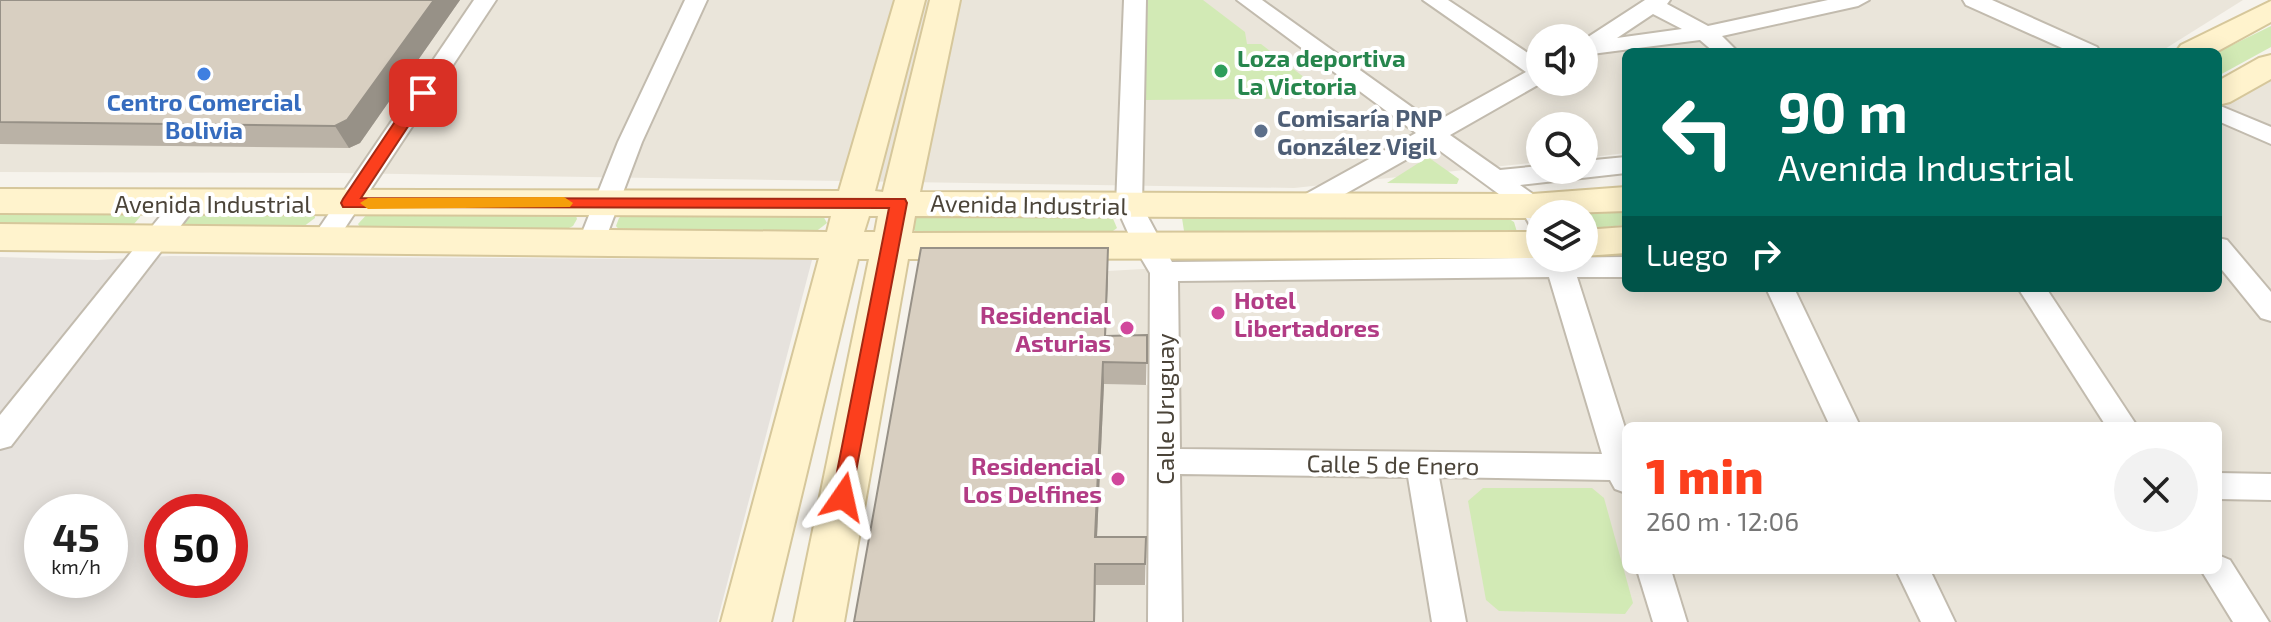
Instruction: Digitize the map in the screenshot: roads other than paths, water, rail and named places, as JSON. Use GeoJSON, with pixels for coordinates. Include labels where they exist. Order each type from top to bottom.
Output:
{"type":"FeatureCollection","features":[{"type":"Feature","properties":{"kind":"main road"},"geometry":{"type":"LineString","coordinates":[[746,622],[842,245],[910,0]]}},
{"type":"Feature","properties":{"kind":"main road"},"geometry":{"type":"LineString","coordinates":[[819,622],[899,203],[945,0]]}},
{"type":"Feature","properties":{"kind":"main road"},"geometry":{"type":"LineString","coordinates":[[2200,48],[2271,10]]}},
{"type":"Feature","properties":{"kind":"main road"},"geometry":{"type":"LineString","coordinates":[[2222,112],[2271,65]]}},
{"type":"Feature","properties":{"kind":"main road","name":"Avenida Industrial"},"geometry":{"type":"LineString","coordinates":[[1598,203],[1622,200]]}},
{"type":"Feature","properties":{"kind":"main road","name":"Avenida Industrial"},"geometry":{"type":"LineString","coordinates":[[0,201],[184,204],[854,202],[1304,206],[1526,213]]}},
{"type":"Feature","properties":{"kind":"main road","name":"Avenida Industrial"},"geometry":{"type":"LineString","coordinates":[[0,237],[842,245],[1155,259],[1526,254]]}},
{"type":"Feature","properties":{"kind":"main road","name":"Avenida Industrial"},"geometry":{"type":"LineString","coordinates":[[1598,246],[1622,241]]}},
{"type":"Feature","properties":{"kind":"street"},"geometry":{"type":"LineString","coordinates":[[324,240],[485,0]]}},
{"type":"Feature","properties":{"kind":"street"},"geometry":{"type":"LineString","coordinates":[[591,243],[630,142],[696,0]]}},
{"type":"Feature","properties":{"kind":"street"},"geometry":{"type":"LineString","coordinates":[[1129,206],[1135,0]]}},
{"type":"Feature","properties":{"kind":"street"},"geometry":{"type":"LineString","coordinates":[[1248,0],[1526,205]]}},
{"type":"Feature","properties":{"kind":"street"},"geometry":{"type":"LineString","coordinates":[[1434,0],[1526,63]]}},
{"type":"Feature","properties":{"kind":"street"},"geometry":{"type":"LineString","coordinates":[[1598,47],[1705,33],[1858,0]]}},
{"type":"Feature","properties":{"kind":"street"},"geometry":{"type":"LineString","coordinates":[[1974,0],[2080,48]]}},
{"type":"Feature","properties":{"kind":"street"},"geometry":{"type":"LineString","coordinates":[[1598,40],[1656,2],[1705,33],[1722,48]]}},
{"type":"Feature","properties":{"kind":"street"},"geometry":{"type":"LineString","coordinates":[[1304,206],[1526,81]]}},
{"type":"Feature","properties":{"kind":"street"},"geometry":{"type":"LineString","coordinates":[[2222,113],[2271,136]]}},
{"type":"Feature","properties":{"kind":"street"},"geometry":{"type":"LineString","coordinates":[[1598,168],[1622,165]]}},
{"type":"Feature","properties":{"kind":"street"},"geometry":{"type":"LineString","coordinates":[[1495,179],[1526,176]]}},
{"type":"Feature","properties":{"kind":"street"},"geometry":{"type":"LineString","coordinates":[[0,437],[154,238],[184,204]]}},
{"type":"Feature","properties":{"kind":"street","name":"Calle Uruguay"},"geometry":{"type":"LineString","coordinates":[[1129,206],[1155,259],[1165,461],[1165,622]]}},
{"type":"Feature","properties":{"kind":"street"},"geometry":{"type":"LineString","coordinates":[[2222,252],[2271,311]]}},
{"type":"Feature","properties":{"kind":"street"},"geometry":{"type":"LineString","coordinates":[[1598,261],[1622,266]]}},
{"type":"Feature","properties":{"kind":"street"},"geometry":{"type":"LineString","coordinates":[[1565,272],[1622,467]]}},
{"type":"Feature","properties":{"kind":"street"},"geometry":{"type":"LineString","coordinates":[[1782,292],[1843,422]]}},
{"type":"Feature","properties":{"kind":"street"},"geometry":{"type":"LineString","coordinates":[[2035,292],[2119,422]]}},
{"type":"Feature","properties":{"kind":"street","name":"Calle 5 de Enero"},"geometry":{"type":"LineString","coordinates":[[1165,461],[1421,464],[1622,474]]}},
{"type":"Feature","properties":{"kind":"street"},"geometry":{"type":"LineString","coordinates":[[1421,464],[1449,622]]}},
{"type":"Feature","properties":{"kind":"street"},"geometry":{"type":"LineString","coordinates":[[2222,486],[2271,487]]}},
{"type":"Feature","properties":{"kind":"street"},"geometry":{"type":"LineString","coordinates":[[1655,574],[1670,622]]}},
{"type":"Feature","properties":{"kind":"street"},"geometry":{"type":"LineString","coordinates":[[1915,574],[1938,622]]}},
{"type":"Feature","properties":{"kind":"street"},"geometry":{"type":"LineString","coordinates":[[2221,574],[2252,622]]}},
{"type":"Feature","properties":{"kind":"place","name":"Loza deportiva La Victoria"},"geometry":{"type":"Point","coordinates":[1221,71]}},
{"type":"Feature","properties":{"kind":"place","name":"Centro Comercial Bolivia"},"geometry":{"type":"Point","coordinates":[204,74]}},
{"type":"Feature","properties":{"kind":"place","name":"Comisaría PNP González Vigil"},"geometry":{"type":"Point","coordinates":[1261,131]}},
{"type":"Feature","properties":{"kind":"place","name":"Hotel Libertadores"},"geometry":{"type":"Point","coordinates":[1218,313]}},
{"type":"Feature","properties":{"kind":"place","name":"Residencial Asturias"},"geometry":{"type":"Point","coordinates":[1127,328]}},
{"type":"Feature","properties":{"kind":"place","name":"Residencial Los Delfines"},"geometry":{"type":"Point","coordinates":[1118,479]}}]}
